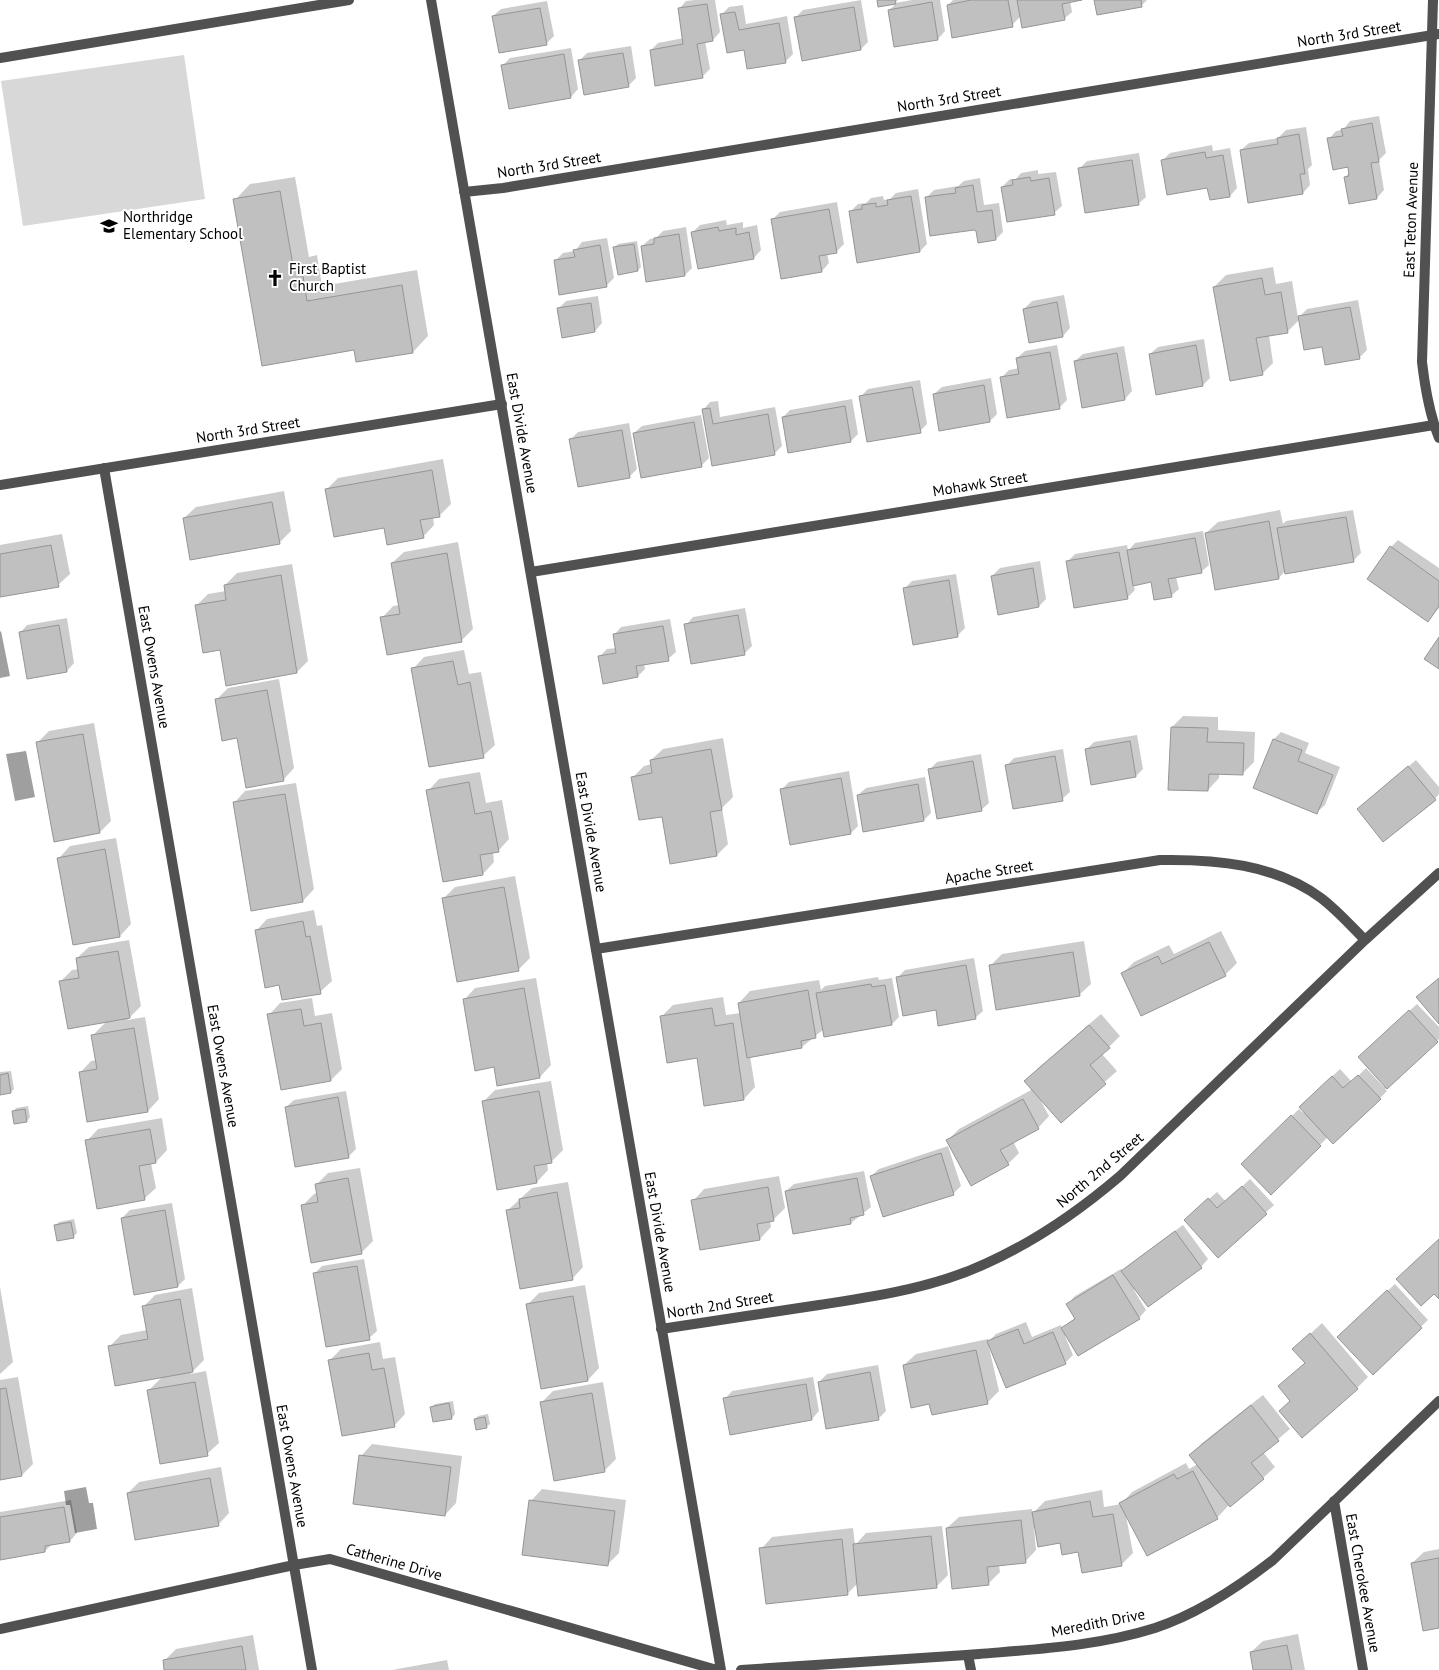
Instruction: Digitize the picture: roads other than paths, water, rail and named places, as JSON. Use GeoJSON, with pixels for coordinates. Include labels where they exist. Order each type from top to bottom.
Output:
{"type":"FeatureCollection","features":[{"type":"Feature","properties":{"kind":"street"},"geometry":{"type":"LineString","coordinates":[[0,58],[349,0]]}},
{"type":"Feature","properties":{"kind":"street","name":"East Divide Avenue"},"geometry":{"type":"LineString","coordinates":[[431,0],[721,1670]]}},
{"type":"Feature","properties":{"kind":"street","name":"East Teton Avenue"},"geometry":{"type":"LineString","coordinates":[[1433,0],[1435,35],[1422,362],[1426,393],[1439,438]]}},
{"type":"Feature","properties":{"kind":"street","name":"North 3rd Street"},"geometry":{"type":"LineString","coordinates":[[464,192],[513,186],[1435,35]]}},
{"type":"Feature","properties":{"kind":"street","name":"North 3rd Street"},"geometry":{"type":"LineString","coordinates":[[0,485],[502,404]]}},
{"type":"Feature","properties":{"kind":"street","name":"Mohawk Street"},"geometry":{"type":"LineString","coordinates":[[531,572],[1434,425]]}},
{"type":"Feature","properties":{"kind":"street","name":"East Owens Avenue"},"geometry":{"type":"LineString","coordinates":[[104,468],[312,1670]]}},
{"type":"Feature","properties":{"kind":"street","name":"Apache Street"},"geometry":{"type":"LineString","coordinates":[[596,949],[1160,860],[1219,862],[1277,875],[1300,885],[1322,899],[1365,940]]}},
{"type":"Feature","properties":{"kind":"street","name":"North 2nd Street"},"geometry":{"type":"LineString","coordinates":[[661,1329],[894,1294],[938,1282],[986,1264],[1026,1244],[1092,1200],[1120,1176],[1365,940],[1439,872]]}},
{"type":"Feature","properties":{"kind":"street","name":"Meredith Drive"},"geometry":{"type":"LineString","coordinates":[[741,1670],[1059,1647],[1124,1637],[1157,1628],[1187,1615],[1245,1582],[1273,1560],[1439,1401]]}},
{"type":"Feature","properties":{"kind":"street","name":"East Cherokee Avenue"},"geometry":{"type":"LineString","coordinates":[[1334,1501],[1363,1670]]}},
{"type":"Feature","properties":{"kind":"street","name":"Catherine Drive"},"geometry":{"type":"LineString","coordinates":[[0,1629],[330,1559],[716,1670]]}},
{"type":"Feature","properties":{"kind":"street"},"geometry":{"type":"LineString","coordinates":[[968,1655],[970,1670]]}},
{"type":"Feature","properties":{"kind":"place","name":"Northridge Elementary School"},"geometry":{"type":"Point","coordinates":[109,226]}},
{"type":"Feature","properties":{"kind":"place","name":"First Baptist Church"},"geometry":{"type":"Point","coordinates":[275,278]}}]}
